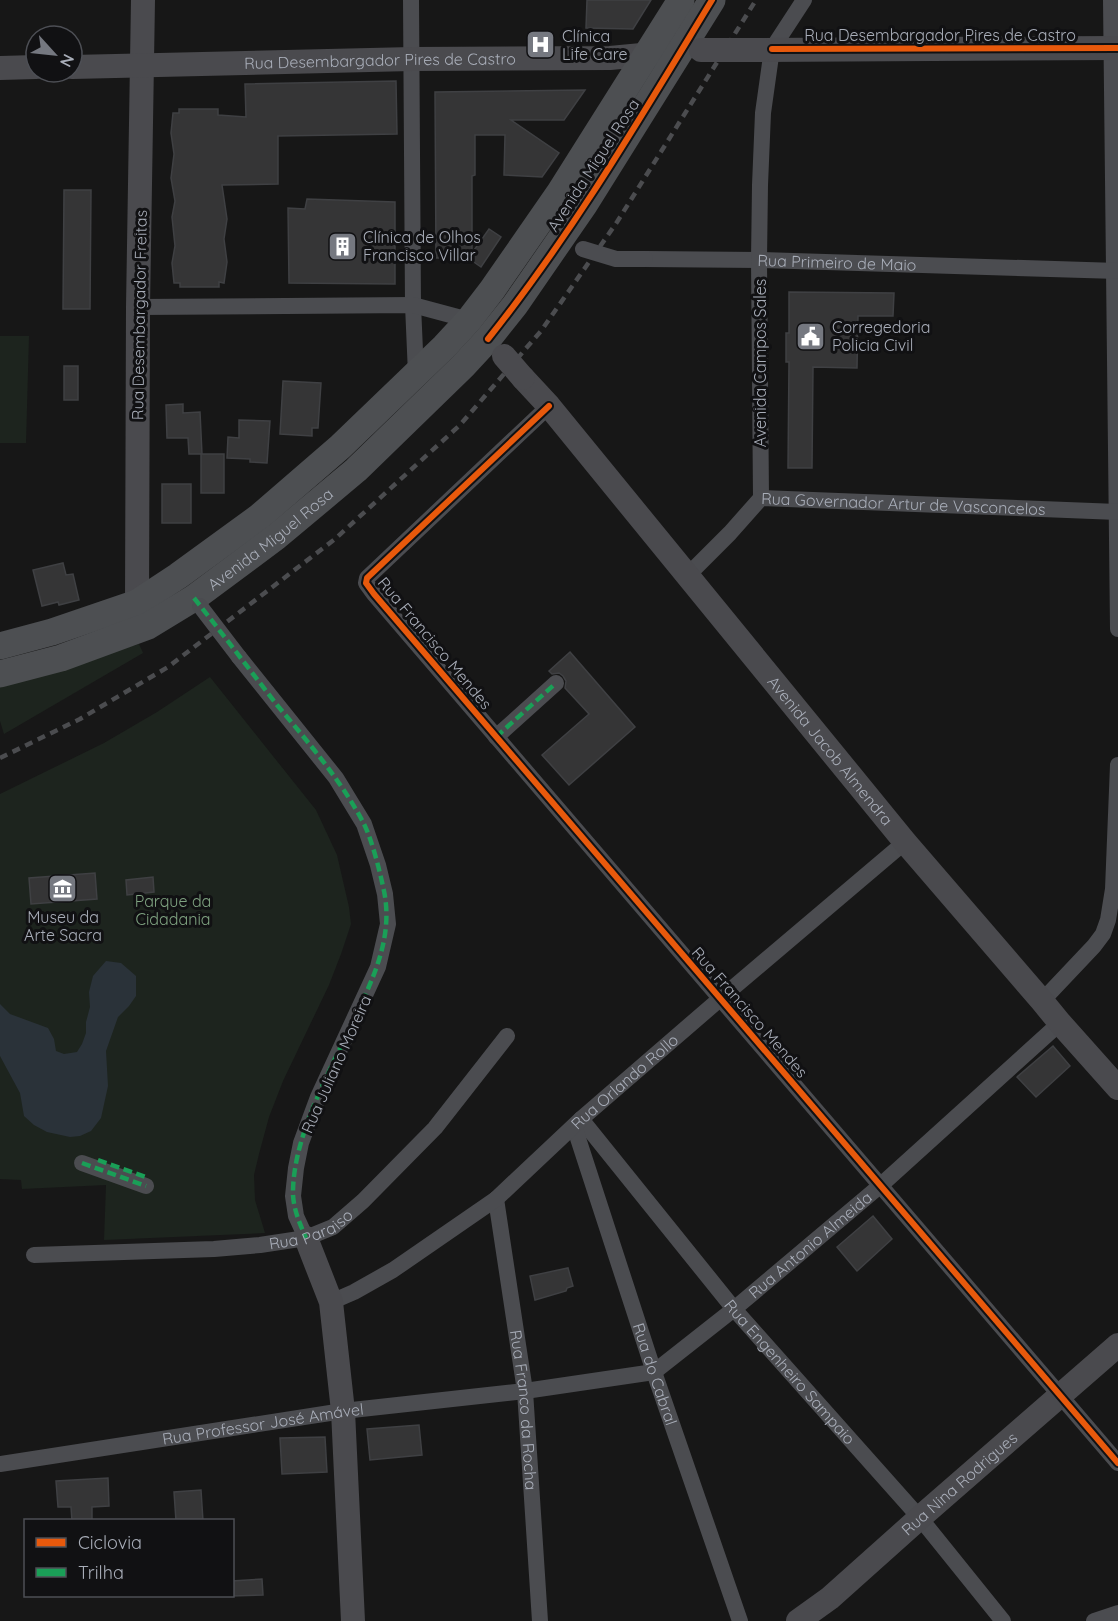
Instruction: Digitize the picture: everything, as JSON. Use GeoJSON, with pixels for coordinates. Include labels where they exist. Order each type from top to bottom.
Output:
{"type":"FeatureCollection","features":[{"type":"Feature","properties":{"kind":"main road","name":"Avenida Miguel Rosa"},"geometry":{"type":"LineString","coordinates":[[0,674],[61,658],[142,615],[178,576],[259,516],[340,447],[416,374],[469,320],[492,290],[560,192],[681,0]]}},
{"type":"Feature","properties":{"kind":"main road","name":"Avenida Miguel Rosa"},"geometry":{"type":"LineString","coordinates":[[0,646],[52,632],[197,602],[356,470],[463,366],[496,348],[515,305],[572,244],[584,205],[691,51],[712,0]]}},
{"type":"Feature","properties":{"kind":"main road"},"geometry":{"type":"LineString","coordinates":[[469,320],[496,348]]}},
{"type":"Feature","properties":{"kind":"main road"},"geometry":{"type":"LineString","coordinates":[[52,632],[61,658]]}},
{"type":"Feature","properties":{"kind":"street","name":"Rua Desembargador Freitas"},"geometry":{"type":"LineString","coordinates":[[142,615],[138,307],[143,0]]}},
{"type":"Feature","properties":{"kind":"street"},"geometry":{"type":"LineString","coordinates":[[411,0],[413,305],[416,374]]}},
{"type":"Feature","properties":{"kind":"street"},"geometry":{"type":"LineString","coordinates":[[767,50],[804,0]]}},
{"type":"Feature","properties":{"kind":"street"},"geometry":{"type":"LineString","coordinates":[[1110,0],[1114,48],[1118,629]]}},
{"type":"Feature","properties":{"kind":"street","name":"Rua Desembargador Pires de Castro"},"geometry":{"type":"LineString","coordinates":[[84,67],[412,59],[610,58],[691,51],[1114,48]]}},
{"type":"Feature","properties":{"kind":"street","name":"Avenida Campos Sales"},"geometry":{"type":"LineString","coordinates":[[761,498],[760,185],[767,50]]}},
{"type":"Feature","properties":{"kind":"street"},"geometry":{"type":"LineString","coordinates":[[0,68],[24,67]]}},
{"type":"Feature","properties":{"kind":"street","name":"Rua Primeiro de Maio"},"geometry":{"type":"LineString","coordinates":[[572,244],[616,259],[759,260],[1116,271]]}},
{"type":"Feature","properties":{"kind":"street"},"geometry":{"type":"LineString","coordinates":[[138,307],[413,305],[469,320]]}},
{"type":"Feature","properties":{"kind":"street","name":"Avenida Jacob Almendra"},"geometry":{"type":"LineString","coordinates":[[496,348],[549,406],[905,842],[1118,1088]]}},
{"type":"Feature","properties":{"kind":"street","name":"Rua Francisco Mendes"},"geometry":{"type":"LineString","coordinates":[[549,406],[367,578],[366,583],[1118,1463]]}},
{"type":"Feature","properties":{"kind":"street","name":"Rua Governador Artur de Vasconcelos"},"geometry":{"type":"LineString","coordinates":[[687,576],[761,498],[1118,512]]}},
{"type":"Feature","properties":{"kind":"street","name":"Rua Juliano Moreira"},"geometry":{"type":"LineString","coordinates":[[197,602],[336,778],[364,824],[385,894],[387,924],[378,967],[318,1097],[301,1143],[293,1196],[296,1216],[331,1302],[342,1411],[353,1621]]}},
{"type":"Feature","properties":{"kind":"street"},"geometry":{"type":"LineString","coordinates":[[496,737],[556,683]]}},
{"type":"Feature","properties":{"kind":"street"},"geometry":{"type":"LineString","coordinates":[[1042,1001],[1094,946],[1108,920],[1113,889],[1118,765]]}},
{"type":"Feature","properties":{"kind":"street","name":"Rua Orlando Rollo"},"geometry":{"type":"LineString","coordinates":[[331,1302],[393,1270],[495,1199],[721,998],[905,842]]}},
{"type":"Feature","properties":{"kind":"street","name":"Rua Antonio Almeida"},"geometry":{"type":"LineString","coordinates":[[525,1391],[654,1372],[734,1309],[881,1185],[1060,1023]]}},
{"type":"Feature","properties":{"kind":"street","name":"Rua Paraiso"},"geometry":{"type":"LineString","coordinates":[[34,1255],[214,1249],[260,1245],[306,1238],[333,1227],[363,1201],[435,1128],[507,1036]]}},
{"type":"Feature","properties":{"kind":"street","name":"Rua Engenheiro Sampaio"},"geometry":{"type":"LineString","coordinates":[[578,1123],[734,1309],[920,1518],[1004,1621]]}},
{"type":"Feature","properties":{"kind":"street","name":"Rua do Cabral"},"geometry":{"type":"LineString","coordinates":[[578,1123],[654,1372],[740,1621]]}},
{"type":"Feature","properties":{"kind":"street"},"geometry":{"type":"LineString","coordinates":[[90,1161],[146,1182]]}},
{"type":"Feature","properties":{"kind":"street","name":"Rua Franco da Rocha"},"geometry":{"type":"LineString","coordinates":[[495,1199],[525,1391],[540,1621]]}},
{"type":"Feature","properties":{"kind":"street","name":"Rua Nina Rodrigues"},"geometry":{"type":"LineString","coordinates":[[798,1621],[830,1598],[1118,1345]]}},
{"type":"Feature","properties":{"kind":"street","name":"Rua Professor José Amável"},"geometry":{"type":"LineString","coordinates":[[0,1464],[342,1411],[525,1391]]}},
{"type":"Feature","properties":{"kind":"street"},"geometry":{"type":"LineString","coordinates":[[1094,1621],[1118,1612]]}},
{"type":"Feature","properties":{"kind":"green space"},"geometry":{"type":"Polygon","coordinates":[[[0,336],[29,336],[26,443],[0,443],[0,336]]]}},
{"type":"Feature","properties":{"kind":"green space"},"geometry":{"type":"Polygon","coordinates":[[[139,644],[143,653],[4,734],[0,721],[0,684],[139,644]]]}},
{"type":"Feature","properties":{"kind":"green space","name":"Parque da Cidadania"},"geometry":{"type":"Polygon","coordinates":[[[210,677],[316,810],[337,855],[351,924],[329,985],[283,1081],[269,1117],[254,1175],[255,1200],[265,1233],[104,1240],[106,1185],[22,1189],[21,1180],[0,1179],[0,794],[104,743],[210,677]]]}},
{"type":"Feature","properties":{"kind":"shaded area"},"geometry":{"type":"Polygon","coordinates":[[[106,961],[121,963],[136,976],[136,996],[118,1017],[106,1051],[108,1086],[101,1118],[91,1131],[80,1136],[70,1137],[47,1132],[24,1116],[20,1093],[0,1056],[0,1004],[10,1014],[48,1028],[54,1039],[56,1051],[64,1054],[77,1052],[86,1033],[90,1007],[89,992],[93,976],[106,961]]]}},
{"type":"Feature","properties":{"kind":"building"},"geometry":{"type":"Polygon","coordinates":[[[587,0],[651,0],[633,29],[586,28],[587,0]]]}},
{"type":"Feature","properties":{"kind":"building"},"geometry":{"type":"Polygon","coordinates":[[[396,81],[397,134],[278,136],[278,184],[222,185],[227,219],[224,239],[227,262],[224,283],[219,282],[219,287],[180,287],[180,283],[174,283],[172,263],[175,246],[172,217],[175,201],[171,178],[174,154],[171,133],[173,113],[179,113],[179,109],[218,109],[218,115],[246,117],[245,84],[396,81]]]}},
{"type":"Feature","properties":{"kind":"building"},"geometry":{"type":"Polygon","coordinates":[[[585,90],[564,120],[511,120],[559,153],[542,177],[504,175],[505,135],[475,135],[475,175],[472,176],[472,253],[489,229],[501,237],[481,267],[469,257],[436,258],[435,92],[585,90]]]}},
{"type":"Feature","properties":{"kind":"building"},"geometry":{"type":"Polygon","coordinates":[[[64,190],[91,190],[90,309],[63,309],[64,190]]]}},
{"type":"Feature","properties":{"kind":"building","name":"Clínica de Olhos Francisco Villar"},"geometry":{"type":"Polygon","coordinates":[[[307,199],[395,202],[395,284],[289,283],[288,208],[305,209],[307,199]]]}},
{"type":"Feature","properties":{"kind":"building"},"geometry":{"type":"Polygon","coordinates":[[[789,292],[894,293],[893,316],[858,316],[857,368],[813,367],[812,468],[788,468],[789,362],[786,362],[786,333],[789,333],[789,292]]]}},
{"type":"Feature","properties":{"kind":"building"},"geometry":{"type":"Polygon","coordinates":[[[64,366],[78,366],[78,400],[64,400],[64,366]]]}},
{"type":"Feature","properties":{"kind":"building"},"geometry":{"type":"Polygon","coordinates":[[[283,381],[321,383],[318,428],[312,428],[312,436],[280,434],[283,381]]]}},
{"type":"Feature","properties":{"kind":"building"},"geometry":{"type":"Polygon","coordinates":[[[183,404],[183,413],[200,412],[202,454],[189,454],[188,438],[167,438],[166,405],[183,404]]]}},
{"type":"Feature","properties":{"kind":"building"},"geometry":{"type":"Polygon","coordinates":[[[239,420],[270,421],[267,463],[250,462],[250,459],[227,458],[228,437],[239,438],[239,420]]]}},
{"type":"Feature","properties":{"kind":"building"},"geometry":{"type":"Polygon","coordinates":[[[201,454],[224,454],[224,493],[201,493],[201,454]]]}},
{"type":"Feature","properties":{"kind":"building"},"geometry":{"type":"Polygon","coordinates":[[[162,484],[191,484],[191,523],[162,523],[162,484]]]}},
{"type":"Feature","properties":{"kind":"building"},"geometry":{"type":"Polygon","coordinates":[[[63,563],[66,575],[73,574],[79,600],[42,606],[33,570],[63,563]]]}},
{"type":"Feature","properties":{"kind":"building"},"geometry":{"type":"Polygon","coordinates":[[[570,652],[635,727],[569,785],[542,755],[589,714],[565,688],[566,681],[563,676],[559,673],[552,674],[549,671],[570,652]]]}},
{"type":"Feature","properties":{"kind":"building","name":"Museu da Arte Sacra"},"geometry":{"type":"Polygon","coordinates":[[[95,873],[97,899],[31,904],[29,878],[95,873]]]}},
{"type":"Feature","properties":{"kind":"building"},"geometry":{"type":"Polygon","coordinates":[[[153,877],[154,892],[127,895],[126,880],[153,877]]]}},
{"type":"Feature","properties":{"kind":"building"},"geometry":{"type":"Polygon","coordinates":[[[1053,1046],[1070,1066],[1036,1097],[1017,1077],[1053,1046]]]}},
{"type":"Feature","properties":{"kind":"building"},"geometry":{"type":"Polygon","coordinates":[[[873,1216],[892,1239],[857,1271],[837,1247],[873,1216]]]}},
{"type":"Feature","properties":{"kind":"building"},"geometry":{"type":"Polygon","coordinates":[[[568,1268],[573,1286],[567,1288],[566,1291],[535,1300],[530,1276],[568,1268]]]}},
{"type":"Feature","properties":{"kind":"building"},"geometry":{"type":"Polygon","coordinates":[[[419,1425],[422,1455],[370,1460],[367,1429],[419,1425]]]}},
{"type":"Feature","properties":{"kind":"building"},"geometry":{"type":"Polygon","coordinates":[[[325,1437],[327,1472],[282,1474],[280,1438],[325,1437]]]}},
{"type":"Feature","properties":{"kind":"building"},"geometry":{"type":"Polygon","coordinates":[[[108,1478],[109,1506],[92,1507],[92,1519],[72,1519],[71,1507],[58,1507],[56,1481],[108,1478]]]}},
{"type":"Feature","properties":{"kind":"building"},"geometry":{"type":"Polygon","coordinates":[[[201,1490],[203,1519],[176,1519],[174,1492],[201,1490]]]}},
{"type":"Feature","properties":{"kind":"building"},"geometry":{"type":"Polygon","coordinates":[[[262,1579],[263,1595],[234,1596],[234,1581],[262,1579]]]}},
{"type":"Feature","properties":{"kind":"railway"},"geometry":{"type":"LineString","coordinates":[[0,758],[80,719],[168,667],[335,539],[460,425],[541,331],[617,222],[756,0]]}},
{"type":"Feature","properties":{"kind":"marked path"},"geometry":{"type":"LineString","coordinates":[[194,598],[323,761],[354,806],[366,829],[384,891],[386,920],[379,960],[363,1000],[318,1095],[300,1146],[293,1195],[296,1212],[306,1238]]}},
{"type":"Feature","properties":{"kind":"marked path"},"geometry":{"type":"LineString","coordinates":[[496,737],[556,683]]}},
{"type":"Feature","properties":{"kind":"marked path"},"geometry":{"type":"LineString","coordinates":[[98,1160],[146,1177]]}},
{"type":"Feature","properties":{"kind":"marked path"},"geometry":{"type":"LineString","coordinates":[[82,1163],[146,1186]]}},
{"type":"Feature","properties":{"kind":"cycle path"},"geometry":{"type":"LineString","coordinates":[[488,339],[578,215],[712,0]]}},
{"type":"Feature","properties":{"kind":"cycle path"},"geometry":{"type":"LineString","coordinates":[[772,49],[1118,48]]}},
{"type":"Feature","properties":{"kind":"cycle path"},"geometry":{"type":"LineString","coordinates":[[549,406],[367,578],[366,583],[1118,1463]]}},
{"type":"Feature","properties":{"kind":"place","name":"Clínica Life Care"},"geometry":{"type":"Point","coordinates":[541,45]}},
{"type":"Feature","properties":{"kind":"place","name":"Clínica de Olhos Francisco Villar"},"geometry":{"type":"Point","coordinates":[342,246]}},
{"type":"Feature","properties":{"kind":"place","name":"Corregedoria Policia Civil"},"geometry":{"type":"Point","coordinates":[811,336]}},
{"type":"Feature","properties":{"kind":"place","name":"Museu da Arte Sacra"},"geometry":{"type":"Point","coordinates":[63,889]}}]}
